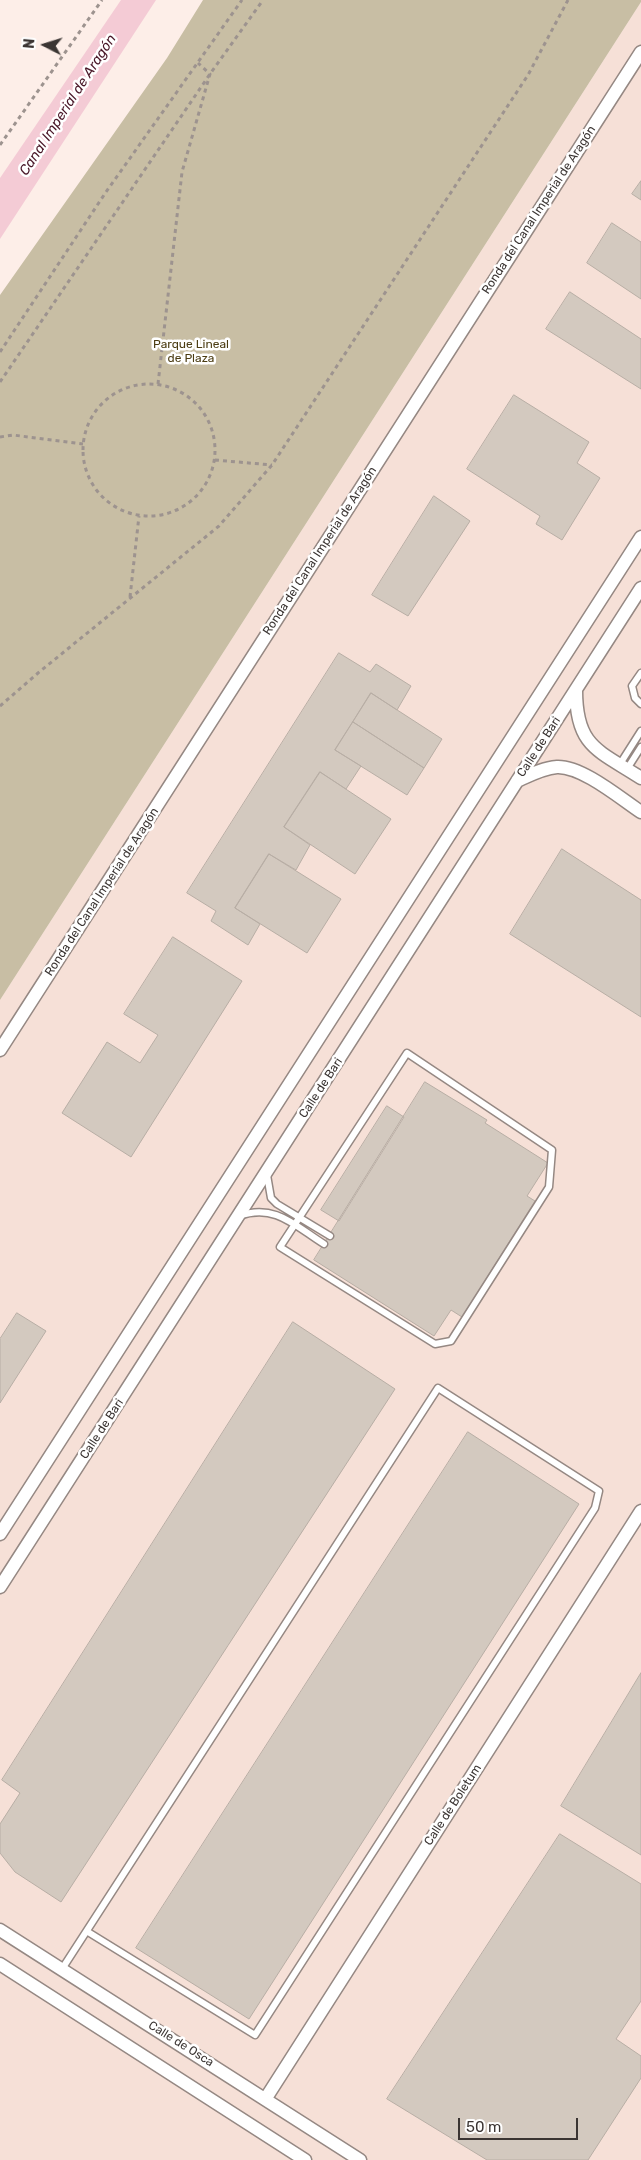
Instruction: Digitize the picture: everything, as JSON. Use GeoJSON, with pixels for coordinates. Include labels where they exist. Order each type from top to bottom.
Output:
{"type":"FeatureCollection","features":[{"type":"Feature","properties":{"kind":"street","name":"Ronda del Canal Imperial de Aragón"},"geometry":{"type":"LineString","coordinates":[[0,1050],[641,52]]}},
{"type":"Feature","properties":{"kind":"street"},"geometry":{"type":"LineString","coordinates":[[0,1534],[641,537]]}},
{"type":"Feature","properties":{"kind":"street","name":"Calle de Bari"},"geometry":{"type":"LineString","coordinates":[[0,1587],[641,588]]}},
{"type":"Feature","properties":{"kind":"street"},"geometry":{"type":"LineString","coordinates":[[576,690],[576,710],[579,726],[587,741],[641,778]]}},
{"type":"Feature","properties":{"kind":"street"},"geometry":{"type":"LineString","coordinates":[[517,781],[543,769],[558,767],[572,769],[641,812]]}},
{"type":"Feature","properties":{"kind":"street","name":"Calle de Boletum"},"geometry":{"type":"LineString","coordinates":[[266,2098],[641,1511]]}},
{"type":"Feature","properties":{"kind":"street","name":"Calle de Osca"},"geometry":{"type":"LineString","coordinates":[[0,1930],[266,2098],[360,2160]]}},
{"type":"Feature","properties":{"kind":"street"},"geometry":{"type":"LineString","coordinates":[[0,1964],[305,2160]]}},
{"type":"Feature","properties":{"kind":"lane"},"geometry":{"type":"LineString","coordinates":[[641,673],[632,686],[635,698],[641,704]]}},
{"type":"Feature","properties":{"kind":"lane"},"geometry":{"type":"LineString","coordinates":[[624,767],[641,731]]}},
{"type":"Feature","properties":{"kind":"lane"},"geometry":{"type":"LineString","coordinates":[[624,767],[641,747]]}},
{"type":"Feature","properties":{"kind":"lane"},"geometry":{"type":"LineString","coordinates":[[407,1053],[552,1150],[549,1187],[451,1341],[435,1344],[280,1247],[300,1217],[407,1053]]}},
{"type":"Feature","properties":{"kind":"lane"},"geometry":{"type":"LineString","coordinates":[[268,1171],[267,1184],[271,1198],[330,1236]]}},
{"type":"Feature","properties":{"kind":"lane"},"geometry":{"type":"LineString","coordinates":[[238,1217],[251,1212],[273,1213],[324,1244]]}},
{"type":"Feature","properties":{"kind":"lane"},"geometry":{"type":"LineString","coordinates":[[62,1969],[88,1932],[438,1388],[599,1491],[595,1508],[255,2035],[88,1932]]}},
{"type":"Feature","properties":{"kind":"path"},"geometry":{"type":"LineString","coordinates":[[0,145],[102,0]]}},
{"type":"Feature","properties":{"kind":"path"},"geometry":{"type":"LineString","coordinates":[[0,352],[106,192],[242,0]]}},
{"type":"Feature","properties":{"kind":"path"},"geometry":{"type":"LineString","coordinates":[[0,382],[210,74],[263,0]]}},
{"type":"Feature","properties":{"kind":"path"},"geometry":{"type":"LineString","coordinates":[[0,706],[130,597],[219,526],[272,465],[528,75],[568,0]]}},
{"type":"Feature","properties":{"kind":"path"},"geometry":{"type":"LineString","coordinates":[[198,63],[210,74]]}},
{"type":"Feature","properties":{"kind":"path"},"geometry":{"type":"LineString","coordinates":[[158,384],[182,172],[210,74]]}},
{"type":"Feature","properties":{"kind":"path"},"geometry":{"type":"LineString","coordinates":[[158,384],[183,392],[203,410],[214,434],[215,460],[206,485],[189,504],[165,515],[139,516],[116,508],[97,491],[86,469],[83,444],[91,418],[108,398],[132,386],[158,384]]}},
{"type":"Feature","properties":{"kind":"path"},"geometry":{"type":"LineString","coordinates":[[0,436],[13,435],[83,444]]}},
{"type":"Feature","properties":{"kind":"path"},"geometry":{"type":"LineString","coordinates":[[215,460],[272,465]]}},
{"type":"Feature","properties":{"kind":"path"},"geometry":{"type":"LineString","coordinates":[[130,597],[139,516]]}},
{"type":"Feature","properties":{"kind":"shaded area"},"geometry":{"type":"Polygon","coordinates":[[[641,2],[641,2160],[0,2160],[0,1000],[641,2]]]}},
{"type":"Feature","properties":{"kind":"green space","name":"Parque Lineal de Plaza"},"geometry":{"type":"Polygon","coordinates":[[[203,0],[641,0],[641,2],[0,1000],[0,295],[167,58],[203,0]]]}},
{"type":"Feature","properties":{"kind":"water","name":"Canal Imperial de Aragón"},"geometry":{"type":"Polygon","coordinates":[[[121,0],[156,0],[0,239],[0,178],[121,0]]]}},
{"type":"Feature","properties":{"kind":"building"},"geometry":{"type":"Polygon","coordinates":[[[641,181],[641,200],[632,194],[641,181]]]}},
{"type":"Feature","properties":{"kind":"building"},"geometry":{"type":"Polygon","coordinates":[[[612,223],[641,242],[641,299],[587,263],[612,223]]]}},
{"type":"Feature","properties":{"kind":"building"},"geometry":{"type":"Polygon","coordinates":[[[570,292],[641,339],[641,389],[546,329],[570,292]]]}},
{"type":"Feature","properties":{"kind":"building"},"geometry":{"type":"Polygon","coordinates":[[[514,395],[589,442],[577,463],[600,478],[562,540],[536,524],[540,516],[467,469],[514,395]]]}},
{"type":"Feature","properties":{"kind":"building"},"geometry":{"type":"Polygon","coordinates":[[[434,496],[470,521],[408,616],[372,595],[434,496]]]}},
{"type":"Feature","properties":{"kind":"building"},"geometry":{"type":"Polygon","coordinates":[[[339,653],[370,672],[376,664],[411,686],[397,710],[371,693],[335,750],[361,766],[346,789],[320,772],[284,827],[310,845],[296,870],[269,854],[235,908],[260,924],[248,945],[211,921],[216,911],[187,893],[339,653]]]}},
{"type":"Feature","properties":{"kind":"building"},"geometry":{"type":"Polygon","coordinates":[[[371,693],[442,739],[424,768],[353,722],[371,693]]]}},
{"type":"Feature","properties":{"kind":"building"},"geometry":{"type":"Polygon","coordinates":[[[353,722],[424,768],[407,795],[335,750],[353,722]]]}},
{"type":"Feature","properties":{"kind":"building"},"geometry":{"type":"Polygon","coordinates":[[[320,772],[391,819],[355,874],[284,827],[320,772]]]}},
{"type":"Feature","properties":{"kind":"building"},"geometry":{"type":"Polygon","coordinates":[[[562,849],[641,900],[641,1017],[510,934],[562,849]]]}},
{"type":"Feature","properties":{"kind":"building"},"geometry":{"type":"Polygon","coordinates":[[[269,854],[341,899],[307,953],[235,908],[269,854]]]}},
{"type":"Feature","properties":{"kind":"building"},"geometry":{"type":"Polygon","coordinates":[[[173,937],[242,981],[131,1157],[62,1113],[107,1042],[140,1063],[158,1035],[124,1014],[173,937]]]}},
{"type":"Feature","properties":{"kind":"building"},"geometry":{"type":"Polygon","coordinates":[[[425,1082],[487,1120],[485,1123],[548,1163],[527,1196],[535,1201],[462,1317],[451,1310],[434,1336],[314,1260],[425,1082]]]}},
{"type":"Feature","properties":{"kind":"building"},"geometry":{"type":"Polygon","coordinates":[[[387,1106],[404,1117],[339,1221],[321,1210],[387,1106]]]}},
{"type":"Feature","properties":{"kind":"building"},"geometry":{"type":"Polygon","coordinates":[[[17,1313],[46,1331],[0,1403],[0,1339],[17,1313]]]}},
{"type":"Feature","properties":{"kind":"building"},"geometry":{"type":"Polygon","coordinates":[[[293,1322],[395,1389],[61,1902],[15,1872],[0,1853],[0,1824],[20,1793],[2,1780],[293,1322]]]}},
{"type":"Feature","properties":{"kind":"building"},"geometry":{"type":"Polygon","coordinates":[[[468,1432],[579,1504],[249,2019],[136,1948],[468,1432]]]}},
{"type":"Feature","properties":{"kind":"building"},"geometry":{"type":"Polygon","coordinates":[[[641,1673],[641,1855],[561,1806],[641,1673]]]}},
{"type":"Feature","properties":{"kind":"building"},"geometry":{"type":"Polygon","coordinates":[[[560,1834],[641,1884],[641,2001],[616,2039],[641,2056],[641,2078],[588,2160],[487,2160],[387,2099],[560,1834]]]}}]}
